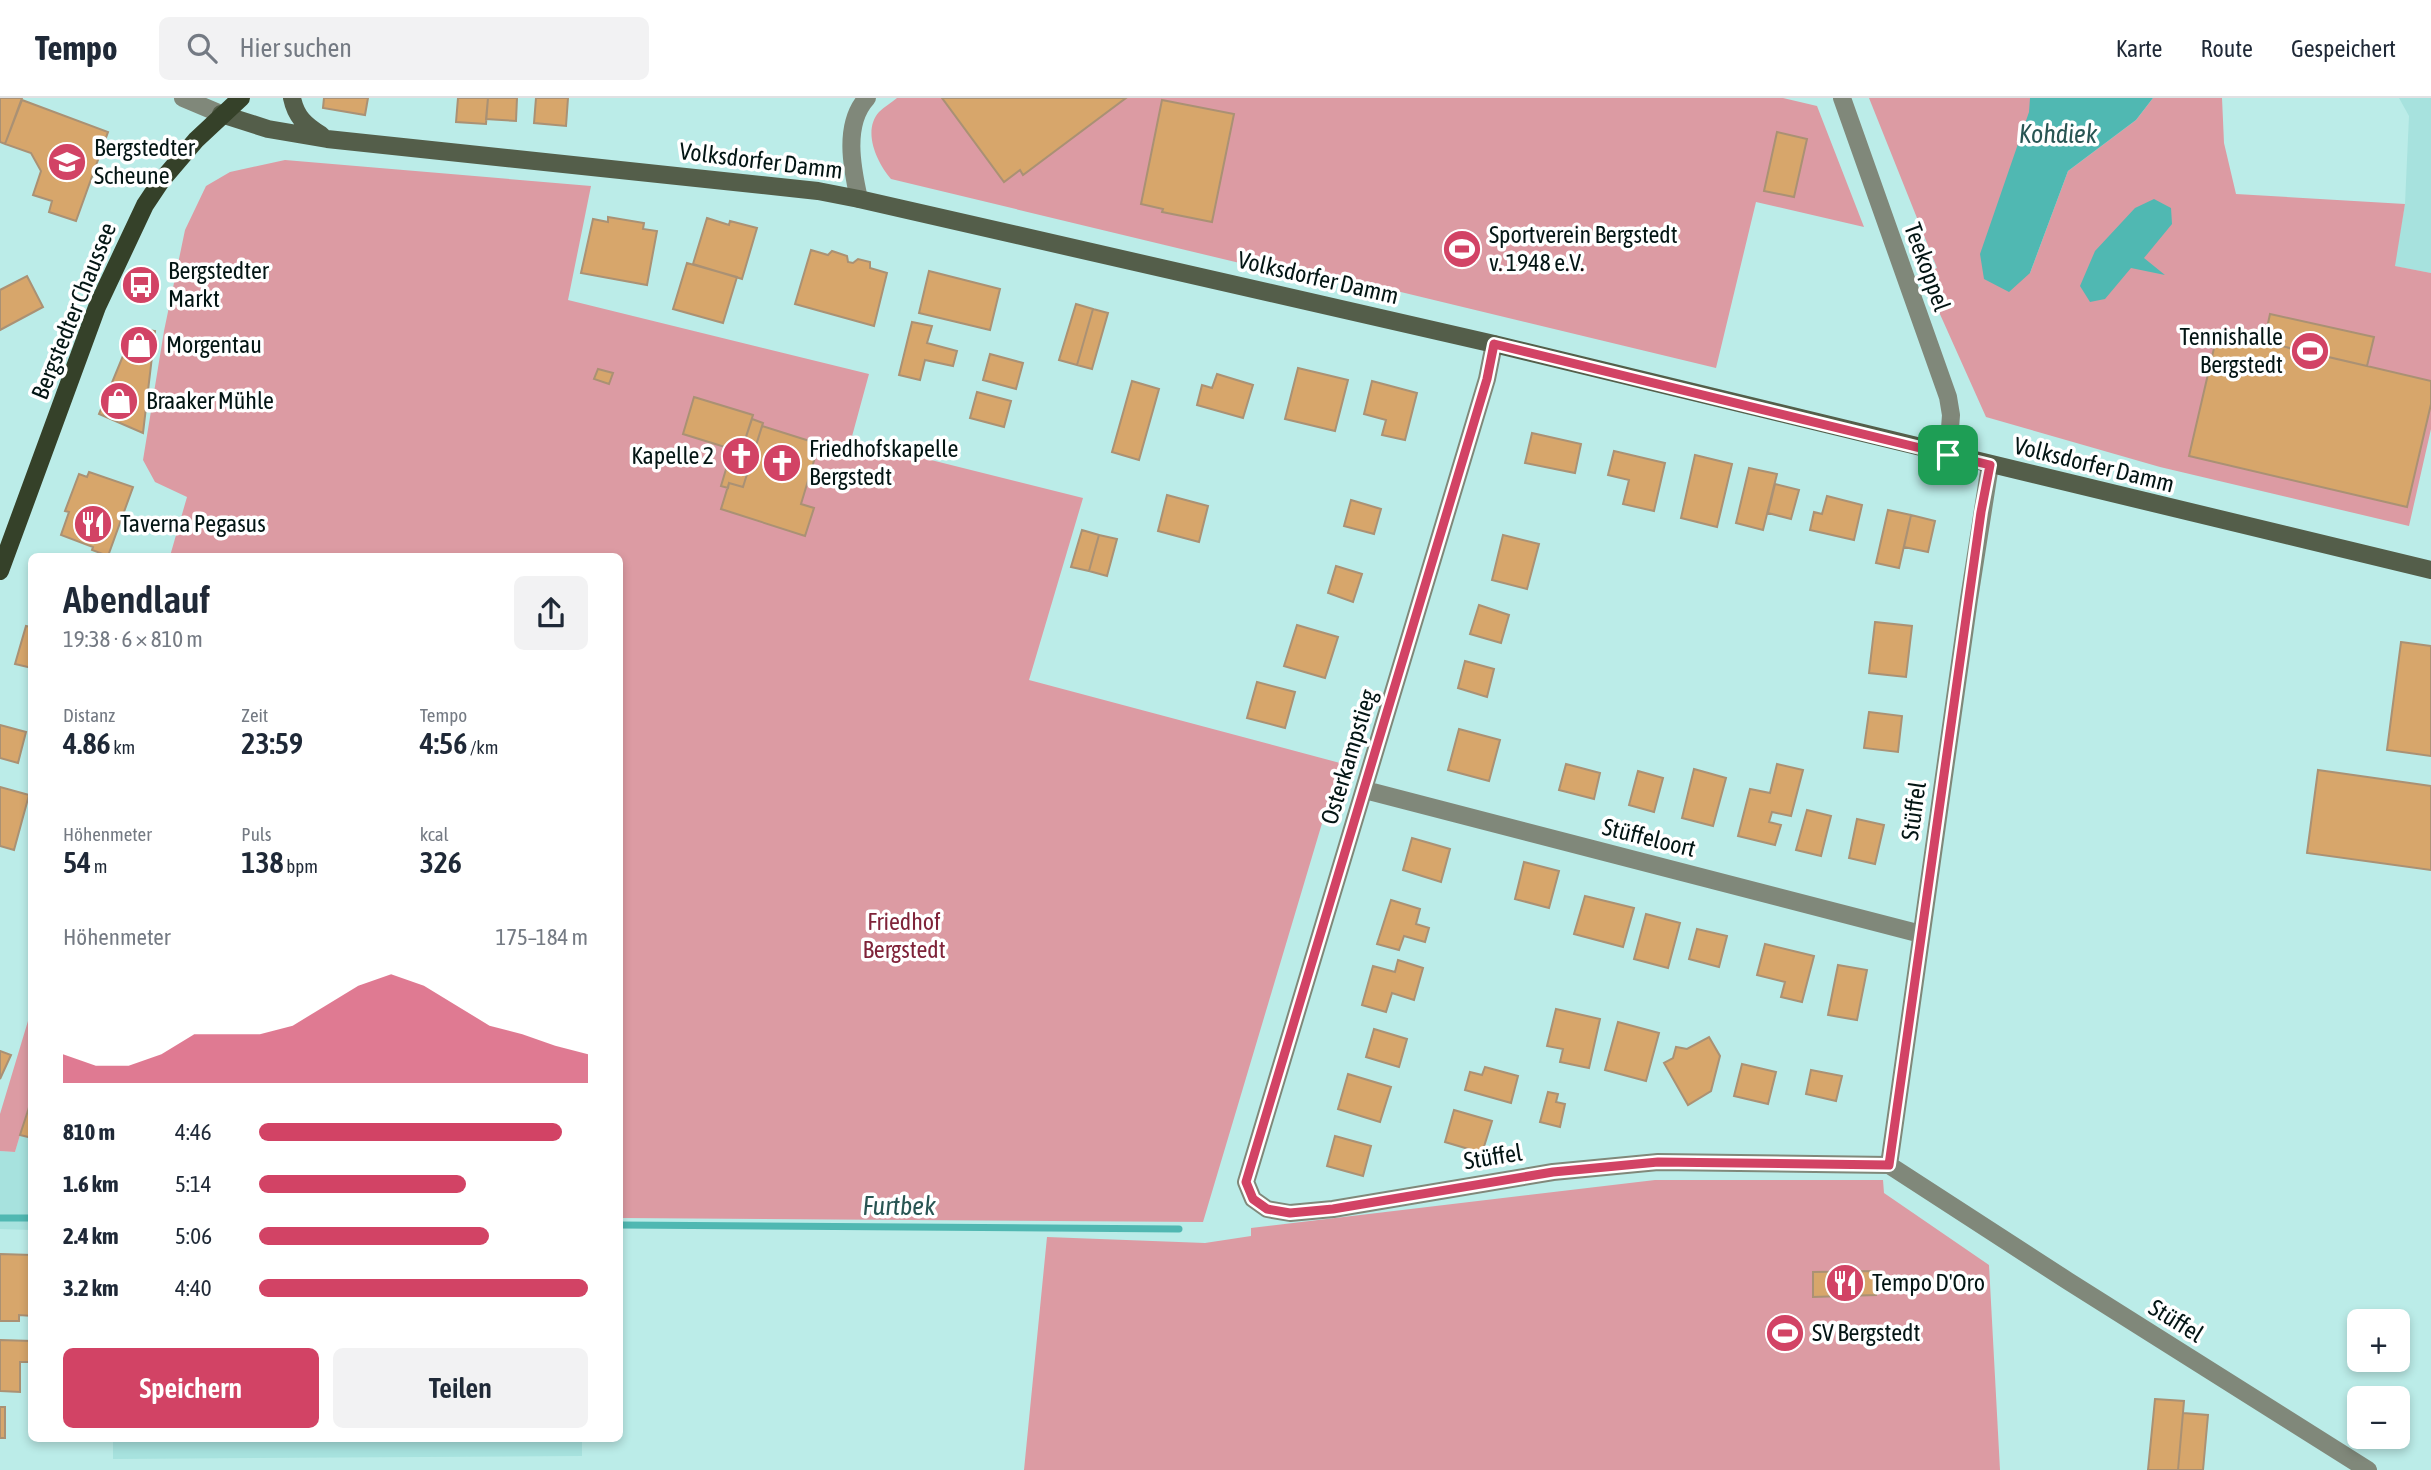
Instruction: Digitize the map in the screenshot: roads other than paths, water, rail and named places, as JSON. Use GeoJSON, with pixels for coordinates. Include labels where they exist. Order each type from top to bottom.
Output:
{"type":"FeatureCollection","features":[{"type":"Feature","properties":{"kind":"main road","name":"Bergstedter Chaussee"},"geometry":{"type":"LineString","coordinates":[[0,571],[97,307],[130,234],[160,181],[221,114],[241,98]]}},
{"type":"Feature","properties":{"kind":"main road"},"geometry":{"type":"LineString","coordinates":[[292,98],[296,114],[304,124],[327,139]]}},
{"type":"Feature","properties":{"kind":"main road","name":"Volksdorfer Damm"},"geometry":{"type":"LineString","coordinates":[[221,114],[268,129],[327,139],[818,191],[859,199],[1494,344],[2431,570]]}},
{"type":"Feature","properties":{"kind":"street","name":"Volksdorfer Damm"},"geometry":{"type":"LineString","coordinates":[[183,98],[221,114]]}},
{"type":"Feature","properties":{"kind":"street"},"geometry":{"type":"LineString","coordinates":[[859,199],[851,149],[858,114],[867,98]]}},
{"type":"Feature","properties":{"kind":"street","name":"Teekoppel"},"geometry":{"type":"LineString","coordinates":[[1842,98],[1948,397],[1951,415],[1948,455]]}},
{"type":"Feature","properties":{"kind":"street","name":"Osterkampstieg"},"geometry":{"type":"LineString","coordinates":[[1246,1182],[1487,379],[1494,344]]}},
{"type":"Feature","properties":{"kind":"street","name":"Stüffel"},"geometry":{"type":"LineString","coordinates":[[1889,1165],[1990,465]]}},
{"type":"Feature","properties":{"kind":"street","name":"Stüffeloort"},"geometry":{"type":"LineString","coordinates":[[1365,790],[1921,934]]}},
{"type":"Feature","properties":{"kind":"street","name":"Stüffel"},"geometry":{"type":"LineString","coordinates":[[1246,1182],[1253,1199],[1267,1209],[1290,1213],[1333,1209],[1553,1172],[1658,1162],[1889,1165],[2068,1282],[2368,1470]]}},
{"type":"Feature","properties":{"kind":"water","name":"Kohdiek"},"geometry":{"type":"Polygon","coordinates":[[[2030,98],[2153,98],[2136,120],[2068,171],[2030,273],[2009,292],[1984,279],[1980,254],[2029,112],[2030,98]]]}},
{"type":"Feature","properties":{"kind":"water"},"geometry":{"type":"Polygon","coordinates":[[[2154,199],[2171,208],[2172,224],[2144,258],[2165,275],[2131,268],[2105,299],[2090,302],[2080,286],[2095,251],[2135,208],[2154,199]]]}},
{"type":"Feature","properties":{"kind":"waterway","name":"Furtbek"},"geometry":{"type":"LineString","coordinates":[[0,1218],[28,1218]]}},
{"type":"Feature","properties":{"kind":"waterway","name":"Furtbek"},"geometry":{"type":"LineString","coordinates":[[623,1225],[1179,1229]]}},
{"type":"Feature","properties":{"kind":"place","name":"Bergstedter Scheune"},"geometry":{"type":"Point","coordinates":[67,162]}},
{"type":"Feature","properties":{"kind":"place","name":"Sportverein Bergstedt v. 1948 e.V."},"geometry":{"type":"Point","coordinates":[1462,249]}},
{"type":"Feature","properties":{"kind":"place","name":"Bergstedter Markt"},"geometry":{"type":"Point","coordinates":[141,285]}},
{"type":"Feature","properties":{"kind":"place","name":"Morgentau"},"geometry":{"type":"Point","coordinates":[139,345]}},
{"type":"Feature","properties":{"kind":"place","name":"Tennishalle Bergstedt"},"geometry":{"type":"Point","coordinates":[2310,351]}},
{"type":"Feature","properties":{"kind":"place","name":"Braaker Mühle"},"geometry":{"type":"Point","coordinates":[119,401]}},
{"type":"Feature","properties":{"kind":"place","name":"Kapelle 2"},"geometry":{"type":"Point","coordinates":[741,456]}},
{"type":"Feature","properties":{"kind":"place","name":"Friedhofskapelle Bergstedt"},"geometry":{"type":"Point","coordinates":[782,463]}},
{"type":"Feature","properties":{"kind":"place","name":"Taverna Pegasus"},"geometry":{"type":"Point","coordinates":[93,524]}},
{"type":"Feature","properties":{"kind":"place","name":"Tempo D'Oro"},"geometry":{"type":"Point","coordinates":[1845,1283]}},
{"type":"Feature","properties":{"kind":"place","name":"SV Bergstedt"},"geometry":{"type":"Point","coordinates":[1785,1333]}},
{"type":"Feature","properties":{"kind":"park label","name":"Friedhof Bergstedt"},"geometry":{"type":"Point","coordinates":[904,936]}}]}
